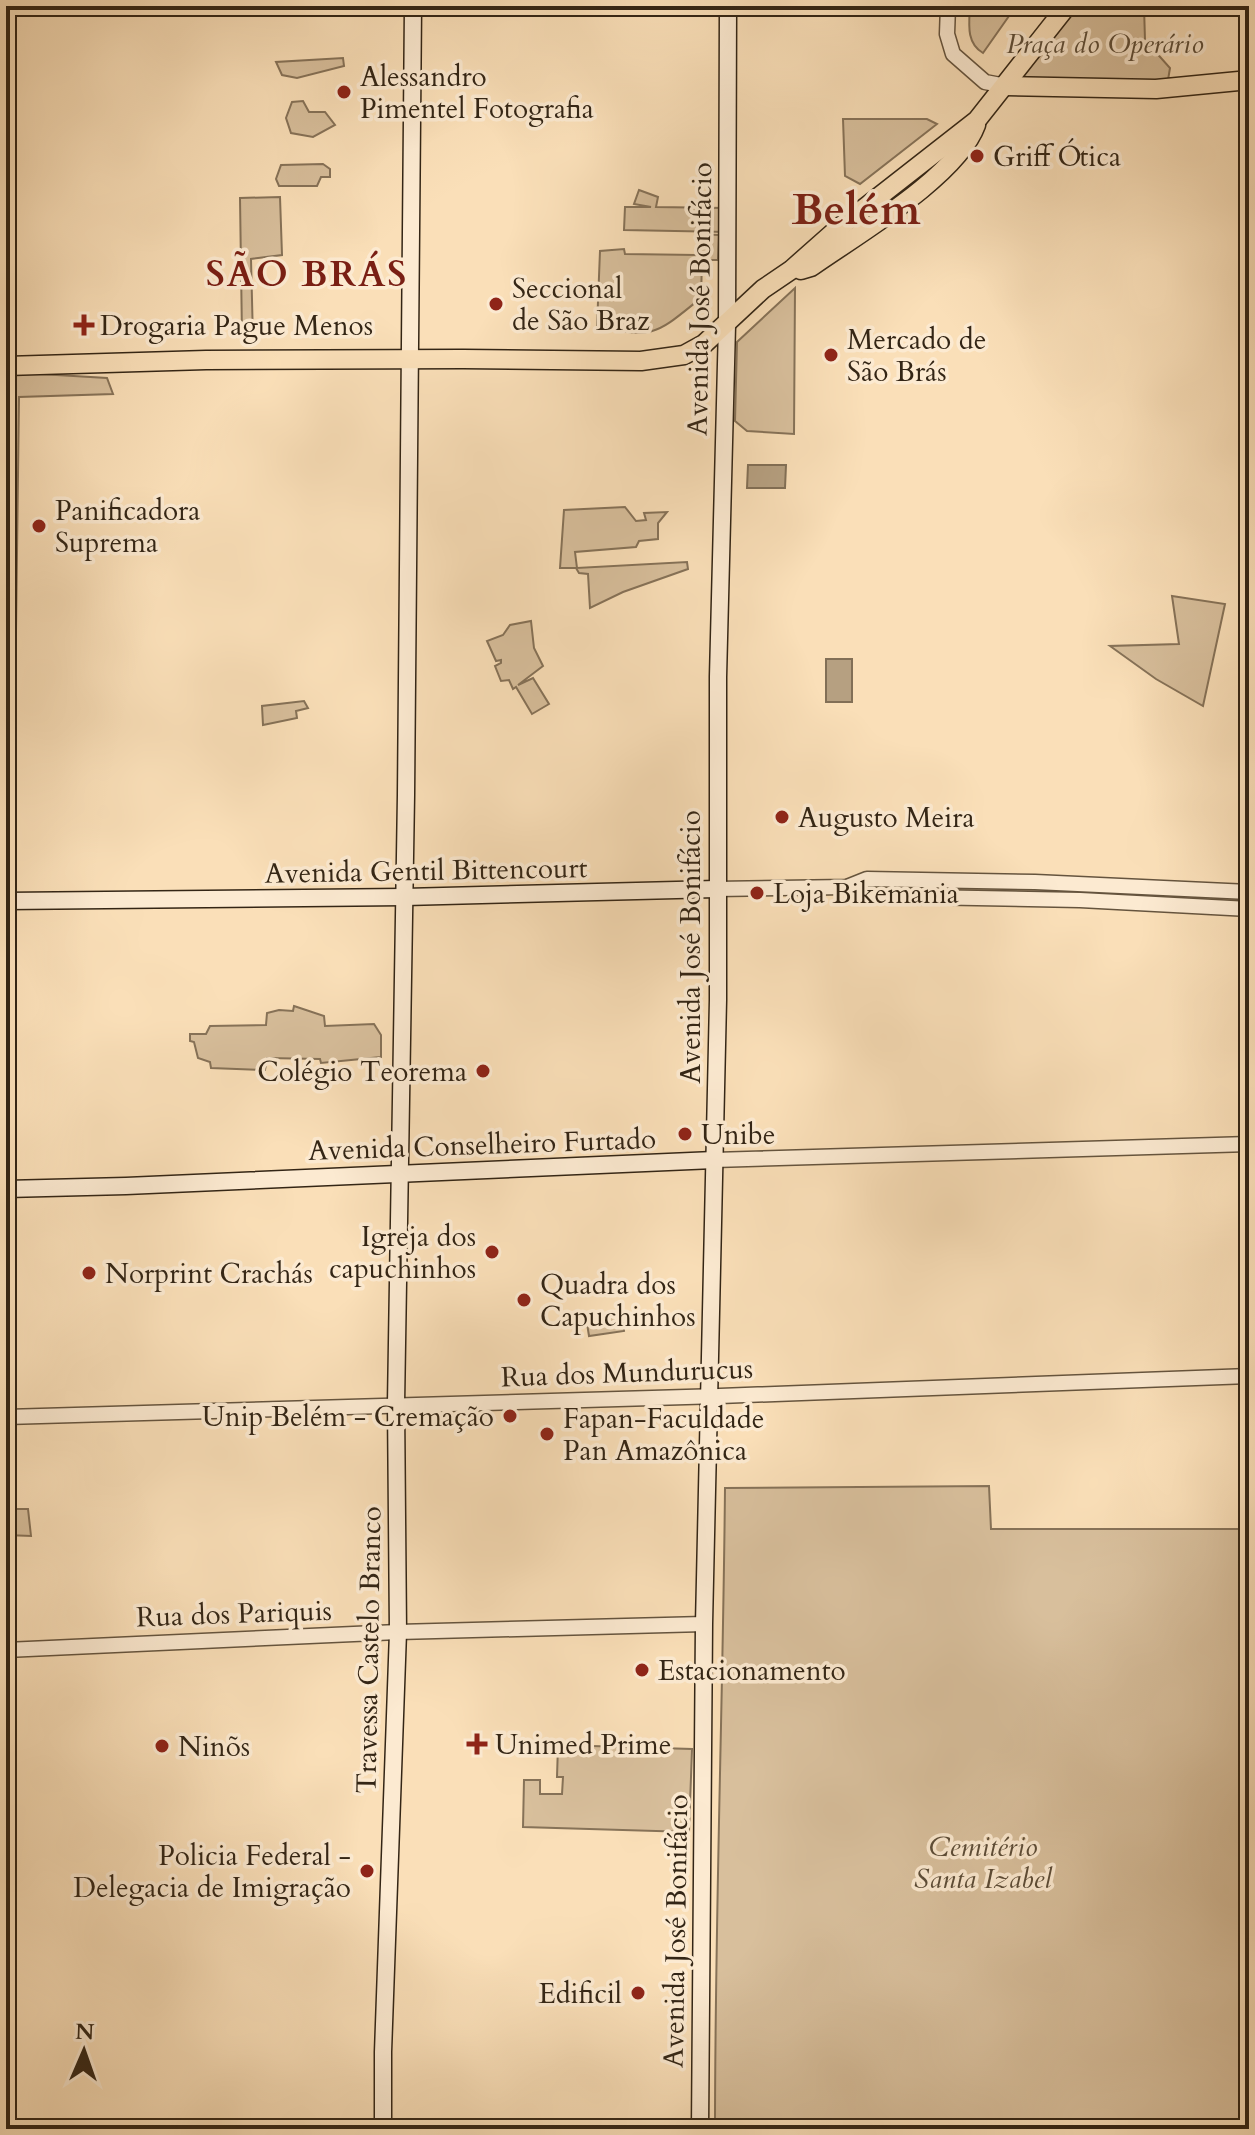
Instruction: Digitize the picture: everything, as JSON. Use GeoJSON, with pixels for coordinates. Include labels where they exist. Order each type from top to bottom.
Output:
{"type":"FeatureCollection","features":[{"type":"Feature","properties":{"kind":"main road","name":"Travessa Castelo Branco"},"geometry":{"type":"LineString","coordinates":[[383,2129],[383,2037],[398,1632],[396,1404],[405,897],[413,6]]}},
{"type":"Feature","properties":{"kind":"main road","name":"Avenida José Bonifácio"},"geometry":{"type":"LineString","coordinates":[[700,2129],[704,1624],[711,1396],[718,1000],[716,889],[727,325],[728,6]]}},
{"type":"Feature","properties":{"kind":"main road"},"geometry":{"type":"LineString","coordinates":[[6,366],[122,361],[641,361],[684,355],[696,350],[763,289],[791,270],[893,184],[977,120],[1067,6]]}},
{"type":"Feature","properties":{"kind":"main road"},"geometry":{"type":"LineString","coordinates":[[1006,86],[1156,89],[1249,80]]}},
{"type":"Feature","properties":{"kind":"main road","name":"Avenida Gentil Bittencourt"},"geometry":{"type":"LineString","coordinates":[[6,901],[405,897],[716,889]]}},
{"type":"Feature","properties":{"kind":"main road","name":"Avenida Conselheiro Furtado"},"geometry":{"type":"LineString","coordinates":[[6,1189],[714,1160]]}},
{"type":"Feature","properties":{"kind":"street"},"geometry":{"type":"LineString","coordinates":[[948,6],[947,34],[953,54],[985,82],[1006,86]]}},
{"type":"Feature","properties":{"kind":"street","name":"Avenida Gentil Bittencourt"},"geometry":{"type":"LineString","coordinates":[[716,889],[847,887],[867,879],[1035,882],[1249,892]]}},
{"type":"Feature","properties":{"kind":"street","name":"Avenida Gentil Bittencourt"},"geometry":{"type":"LineString","coordinates":[[847,887],[866,896],[1080,900],[1249,909]]}},
{"type":"Feature","properties":{"kind":"street","name":"Avenida Conselheiro Furtado"},"geometry":{"type":"LineString","coordinates":[[714,1160],[1249,1144]]}},
{"type":"Feature","properties":{"kind":"street","name":"Rua dos Mundurucus"},"geometry":{"type":"LineString","coordinates":[[6,1417],[1249,1376]]}},
{"type":"Feature","properties":{"kind":"street","name":"Rua dos Pariquis"},"geometry":{"type":"LineString","coordinates":[[6,1650],[398,1632],[704,1624]]}},
{"type":"Feature","properties":{"kind":"green space"},"geometry":{"type":"Polygon","coordinates":[[[970,6],[1016,6],[983,53],[971,38],[970,6]]]}},
{"type":"Feature","properties":{"kind":"green space","name":"Praça do Operário"},"geometry":{"type":"Polygon","coordinates":[[[1077,6],[1144,6],[1145,40],[1170,68],[1168,80],[1018,83],[1077,6]]]}},
{"type":"Feature","properties":{"kind":"green space"},"geometry":{"type":"Polygon","coordinates":[[[343,58],[344,66],[297,78],[282,75],[276,62],[343,58]]]}},
{"type":"Feature","properties":{"kind":"green space"},"geometry":{"type":"Polygon","coordinates":[[[303,101],[309,112],[325,112],[335,125],[313,137],[291,133],[286,118],[292,102],[303,101]]]}},
{"type":"Feature","properties":{"kind":"green space"},"geometry":{"type":"Polygon","coordinates":[[[843,119],[927,119],[937,124],[860,184],[845,176],[843,119]]]}},
{"type":"Feature","properties":{"kind":"green space"},"geometry":{"type":"Polygon","coordinates":[[[323,164],[330,169],[330,177],[321,177],[317,186],[279,186],[276,179],[281,165],[323,164]]]}},
{"type":"Feature","properties":{"kind":"green space"},"geometry":{"type":"Polygon","coordinates":[[[639,190],[658,197],[656,207],[726,208],[726,232],[624,230],[625,207],[651,207],[634,204],[639,190]]]}},
{"type":"Feature","properties":{"kind":"green space"},"geometry":{"type":"Polygon","coordinates":[[[280,197],[282,255],[251,259],[253,340],[242,336],[240,198],[280,197]]]}},
{"type":"Feature","properties":{"kind":"green space"},"geometry":{"type":"Polygon","coordinates":[[[699,234],[719,235],[718,260],[702,260],[701,298],[674,320],[654,330],[632,332],[597,327],[600,251],[624,249],[625,254],[697,255],[699,234]]]}},
{"type":"Feature","properties":{"kind":"green space"},"geometry":{"type":"Polygon","coordinates":[[[795,288],[794,434],[747,431],[735,421],[737,342],[795,288]]]}},
{"type":"Feature","properties":{"kind":"green space"},"geometry":{"type":"Polygon","coordinates":[[[6,372],[107,378],[113,394],[19,397],[15,709],[6,708],[6,372]]]}},
{"type":"Feature","properties":{"kind":"green space"},"geometry":{"type":"Polygon","coordinates":[[[625,507],[636,521],[646,520],[644,513],[667,512],[658,523],[658,539],[639,541],[636,547],[575,552],[577,568],[687,562],[688,569],[623,592],[590,608],[588,574],[579,573],[576,568],[560,568],[564,510],[625,507]]]}},
{"type":"Feature","properties":{"kind":"green space"},"geometry":{"type":"Polygon","coordinates":[[[1172,596],[1225,604],[1203,706],[1156,679],[1110,646],[1179,644],[1172,596]]]}},
{"type":"Feature","properties":{"kind":"green space"},"geometry":{"type":"Polygon","coordinates":[[[531,621],[534,648],[543,666],[518,685],[533,678],[549,704],[532,714],[516,687],[513,689],[509,680],[501,681],[495,666],[501,660],[496,661],[487,641],[503,635],[510,625],[531,621]]]}},
{"type":"Feature","properties":{"kind":"green space"},"geometry":{"type":"Polygon","coordinates":[[[304,701],[308,708],[296,711],[297,718],[263,725],[262,706],[304,701]]]}},
{"type":"Feature","properties":{"kind":"green space"},"geometry":{"type":"Polygon","coordinates":[[[294,1006],[324,1016],[325,1026],[374,1024],[381,1035],[381,1057],[321,1063],[320,1059],[267,1058],[265,1070],[211,1068],[210,1062],[198,1058],[194,1042],[190,1041],[190,1034],[206,1034],[210,1026],[266,1025],[267,1013],[293,1011],[294,1006]]]}},
{"type":"Feature","properties":{"kind":"green space"},"geometry":{"type":"Polygon","coordinates":[[[622,1312],[624,1331],[589,1336],[586,1317],[622,1312]]]}},
{"type":"Feature","properties":{"kind":"green space","name":"Cemitério Santa Izabel"},"geometry":{"type":"Polygon","coordinates":[[[989,1486],[991,1529],[1249,1529],[1248,2129],[715,2129],[725,1488],[989,1486]]]}},
{"type":"Feature","properties":{"kind":"green space"},"geometry":{"type":"Polygon","coordinates":[[[14,1494],[15,1509],[28,1509],[31,1536],[6,1535],[6,1498],[14,1494]]]}},
{"type":"Feature","properties":{"kind":"green space"},"geometry":{"type":"Polygon","coordinates":[[[558,1745],[692,1749],[689,1832],[523,1827],[524,1780],[540,1780],[540,1794],[562,1794],[563,1777],[557,1777],[558,1745]]]}},
{"type":"Feature","properties":{"kind":"shaded area"},"geometry":{"type":"Polygon","coordinates":[[[748,465],[786,465],[785,488],[747,488],[748,465]]]}},
{"type":"Feature","properties":{"kind":"shaded area"},"geometry":{"type":"Polygon","coordinates":[[[826,659],[852,659],[852,702],[826,702],[826,659]]]}},
{"type":"Feature","properties":{"kind":"shaded area"},"geometry":{"type":"Polygon","coordinates":[[[862,883],[1249,897],[1249,904],[861,891],[862,883]]]}},
{"type":"Feature","properties":{"kind":"place","name":"Alessandro Pimentel Fotografia"},"geometry":{"type":"Point","coordinates":[344,92]}},
{"type":"Feature","properties":{"kind":"place","name":"Griff Ótica"},"geometry":{"type":"Point","coordinates":[977,156]}},
{"type":"Feature","properties":{"kind":"place","name":"Seccional de São Braz"},"geometry":{"type":"Point","coordinates":[496,304]}},
{"type":"Feature","properties":{"kind":"place","name":"Drogaria Pague Menos"},"geometry":{"type":"Point","coordinates":[84,325]}},
{"type":"Feature","properties":{"kind":"place","name":"Mercado de São Brás"},"geometry":{"type":"Point","coordinates":[831,355]}},
{"type":"Feature","properties":{"kind":"place","name":"Panificadora Suprema"},"geometry":{"type":"Point","coordinates":[39,526]}},
{"type":"Feature","properties":{"kind":"place","name":"Augusto Meira"},"geometry":{"type":"Point","coordinates":[782,817]}},
{"type":"Feature","properties":{"kind":"place","name":"Loja Bikemania"},"geometry":{"type":"Point","coordinates":[757,893]}},
{"type":"Feature","properties":{"kind":"place","name":"Colégio Teorema"},"geometry":{"type":"Point","coordinates":[483,1071]}},
{"type":"Feature","properties":{"kind":"place","name":"Unibe"},"geometry":{"type":"Point","coordinates":[685,1134]}},
{"type":"Feature","properties":{"kind":"place","name":"Igreja dos capuchinhos"},"geometry":{"type":"Point","coordinates":[492,1252]}},
{"type":"Feature","properties":{"kind":"place","name":"Norprint Crachás"},"geometry":{"type":"Point","coordinates":[89,1273]}},
{"type":"Feature","properties":{"kind":"place","name":"Quadra dos Capuchinhos"},"geometry":{"type":"Point","coordinates":[524,1300]}},
{"type":"Feature","properties":{"kind":"place","name":"Unip Belém - Cremação"},"geometry":{"type":"Point","coordinates":[510,1416]}},
{"type":"Feature","properties":{"kind":"place","name":"Fapan-Faculdade Pan Amazônica"},"geometry":{"type":"Point","coordinates":[547,1434]}},
{"type":"Feature","properties":{"kind":"place","name":"Estacionamento"},"geometry":{"type":"Point","coordinates":[642,1670]}},
{"type":"Feature","properties":{"kind":"place","name":"Unimed Prime"},"geometry":{"type":"Point","coordinates":[477,1744]}},
{"type":"Feature","properties":{"kind":"place","name":"Ninõs"},"geometry":{"type":"Point","coordinates":[162,1746]}},
{"type":"Feature","properties":{"kind":"place","name":"Policia Federal - Delegacia de Imigração"},"geometry":{"type":"Point","coordinates":[367,1871]}},
{"type":"Feature","properties":{"kind":"place","name":"Edificil"},"geometry":{"type":"Point","coordinates":[638,1993]}},
{"type":"Feature","properties":{"kind":"district","name":"Belém"},"geometry":{"type":"Point","coordinates":[856,209]}},
{"type":"Feature","properties":{"kind":"district","name":"SÃO BRÁS"},"geometry":{"type":"Point","coordinates":[307,273]}}]}
